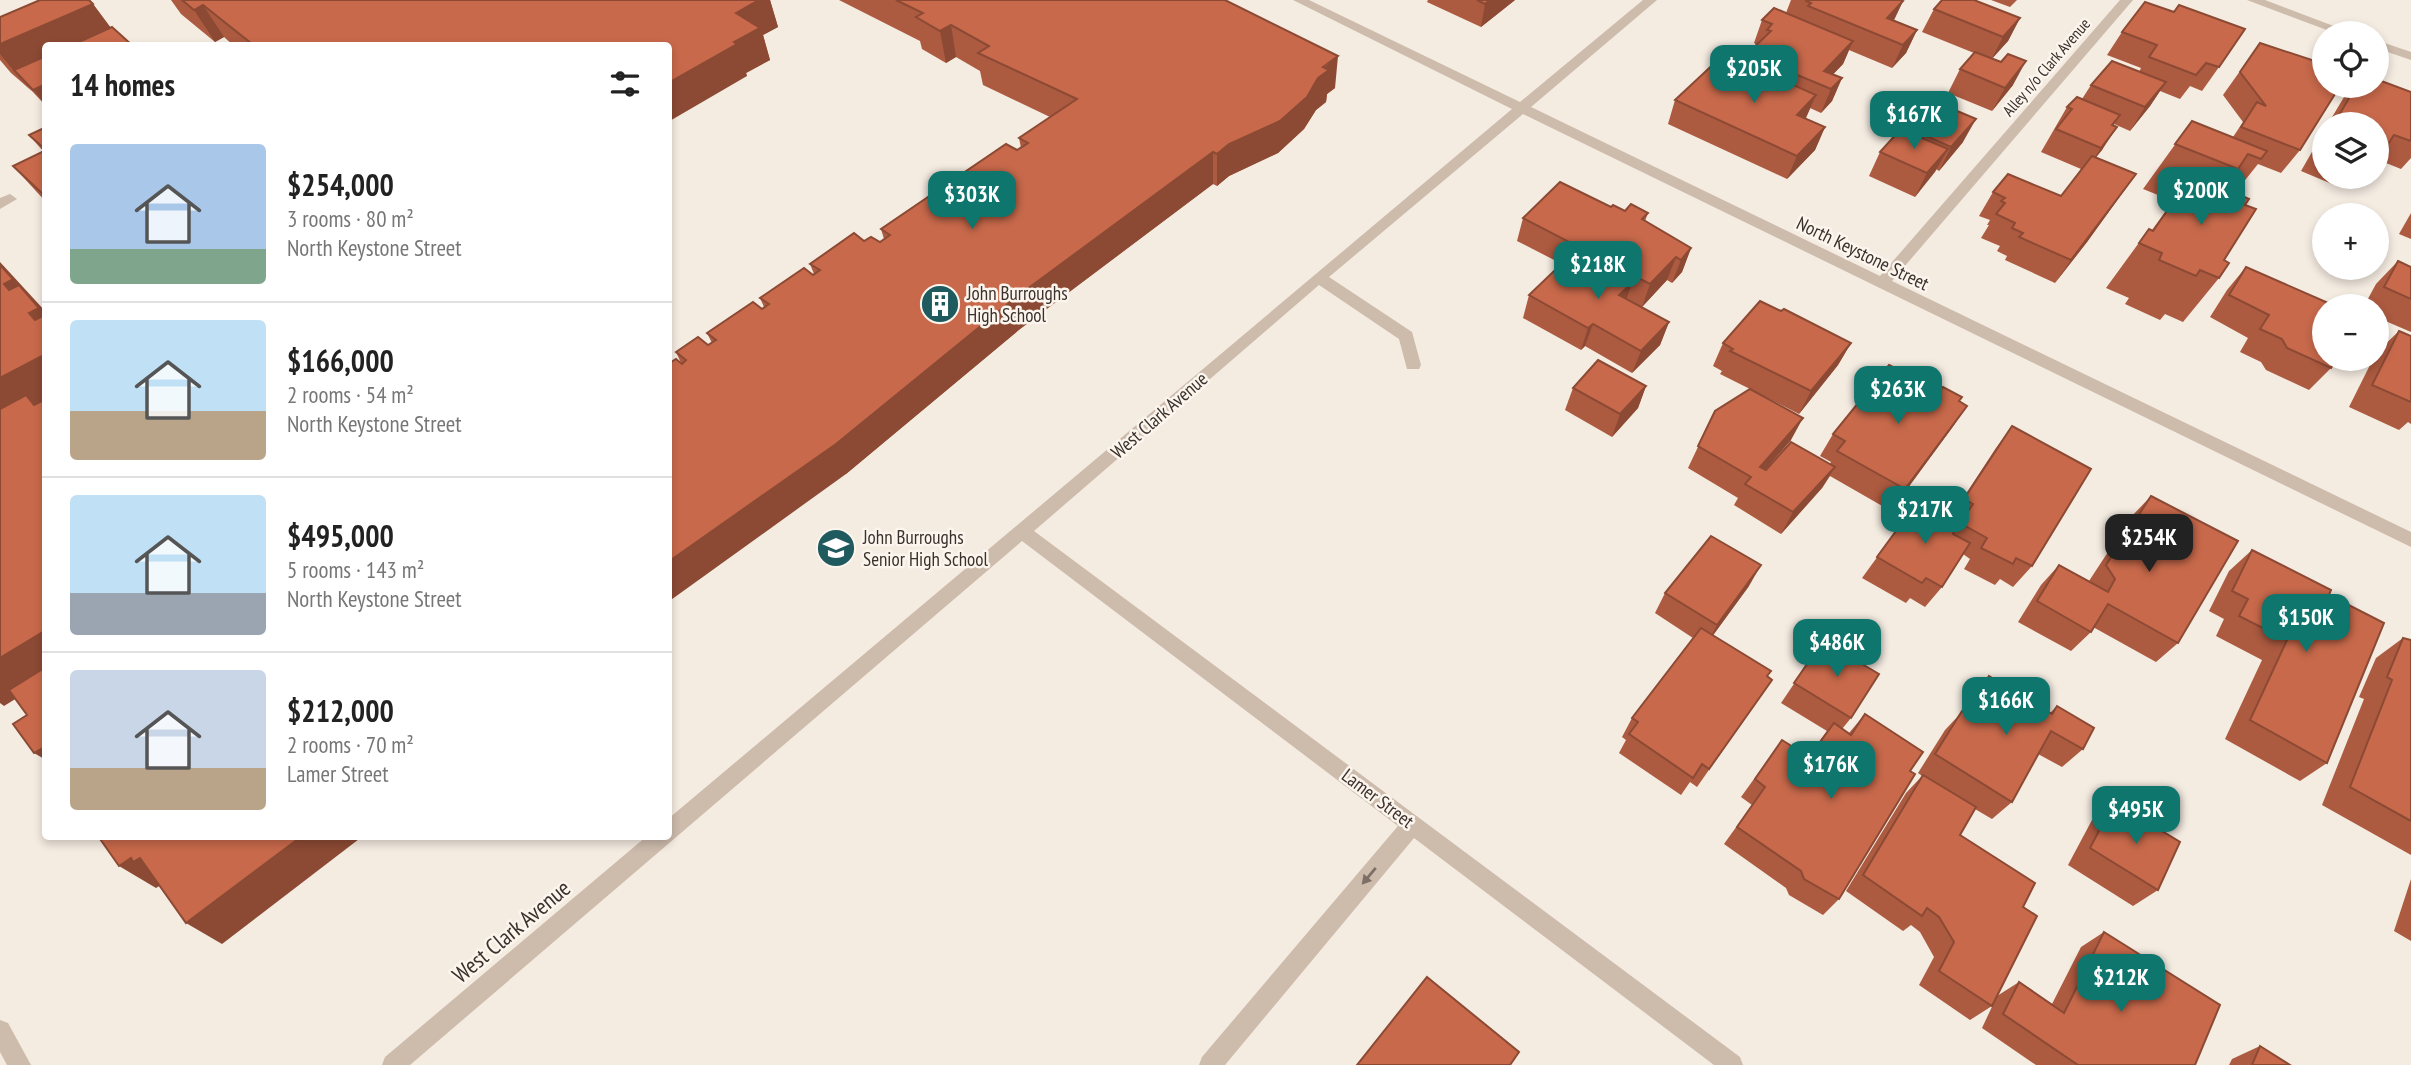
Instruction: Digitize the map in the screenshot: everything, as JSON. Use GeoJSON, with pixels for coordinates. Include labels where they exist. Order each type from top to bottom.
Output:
{"type":"FeatureCollection","features":[{"type":"Feature","properties":{"kind":"street","name":"North Keystone Street"},"geometry":{"type":"LineString","coordinates":[[1299,0],[2411,540]]}},
{"type":"Feature","properties":{"kind":"street","name":"West Clark Avenue"},"geometry":{"type":"LineString","coordinates":[[672,829],[1319,278],[1651,0]]}},
{"type":"Feature","properties":{"kind":"street","name":"Alley n/o Clark Avenue"},"geometry":{"type":"LineString","coordinates":[[1881,284],[2127,0]]}},
{"type":"Feature","properties":{"kind":"street"},"geometry":{"type":"LineString","coordinates":[[2253,0],[2312,21]]}},
{"type":"Feature","properties":{"kind":"street"},"geometry":{"type":"LineString","coordinates":[[2389,48],[2411,56]]}},
{"type":"Feature","properties":{"kind":"street"},"geometry":{"type":"LineString","coordinates":[[1319,278],[1406,336],[1413,365]]}},
{"type":"Feature","properties":{"kind":"street","name":"Lamer Street"},"geometry":{"type":"LineString","coordinates":[[1023,532],[1732,1065]]}},
{"type":"Feature","properties":{"kind":"street"},"geometry":{"type":"LineString","coordinates":[[1210,1065],[1413,824]]}},
{"type":"Feature","properties":{"kind":"street","name":"West Clark Avenue"},"geometry":{"type":"LineString","coordinates":[[393,1065],[658,840]]}},
{"type":"Feature","properties":{"kind":"street"},"geometry":{"type":"LineString","coordinates":[[0,1031],[20,1065]]}},
{"type":"Feature","properties":{"kind":"building"},"geometry":{"type":"Polygon","coordinates":[[[40,0],[89,0],[93,4],[0,44],[0,17],[40,0]]]}},
{"type":"Feature","properties":{"kind":"building"},"geometry":{"type":"Polygon","coordinates":[[[182,0],[759,0],[736,13],[760,28],[672,81],[672,42],[249,42],[203,5],[194,10],[182,0]]]}},
{"type":"Feature","properties":{"kind":"building","name":"John Burroughs High School"},"geometry":{"type":"Polygon","coordinates":[[[896,0],[1225,0],[1338,56],[1323,67],[1329,70],[1318,78],[1307,97],[1280,121],[1229,144],[1217,154],[1213,152],[1015,298],[836,444],[672,559],[672,362],[676,359],[682,364],[686,360],[676,352],[698,337],[708,345],[716,340],[707,333],[753,302],[762,309],[769,304],[760,298],[804,268],[813,275],[820,270],[810,264],[854,233],[864,241],[871,237],[880,242],[890,235],[881,229],[1006,144],[1017,150],[1028,143],[1019,138],[1077,99],[978,53],[989,46],[951,25],[940,31],[916,17],[923,13],[896,0]]]}},
{"type":"Feature","properties":{"kind":"building"},"geometry":{"type":"Polygon","coordinates":[[[1807,0],[1900,0],[1903,1],[1887,18],[1917,30],[1903,45],[1808,6],[1811,3],[1807,0]]]}},
{"type":"Feature","properties":{"kind":"building"},"geometry":{"type":"Polygon","coordinates":[[[1942,0],[1974,0],[2020,18],[2003,37],[1934,9],[1942,0]]]}},
{"type":"Feature","properties":{"kind":"building"},"geometry":{"type":"Polygon","coordinates":[[[2145,2],[2174,12],[2179,5],[2245,29],[2219,67],[2206,63],[2196,75],[2149,57],[2157,45],[2122,32],[2145,2]]]}},
{"type":"Feature","properties":{"kind":"building"},"geometry":{"type":"Polygon","coordinates":[[[1774,8],[1853,41],[1824,71],[1842,78],[1831,89],[1747,54],[1771,31],[1767,30],[1772,24],[1762,20],[1774,8]]]}},
{"type":"Feature","properties":{"kind":"building"},"geometry":{"type":"Polygon","coordinates":[[[112,27],[129,42],[79,42],[112,27]]]}},
{"type":"Feature","properties":{"kind":"building"},"geometry":{"type":"Polygon","coordinates":[[[2260,43],[2312,60],[2312,98],[2332,98],[2324,112],[2312,112],[2312,131],[2300,150],[2241,127],[2257,102],[2266,106],[2240,72],[2260,43]]]}},
{"type":"Feature","properties":{"kind":"building"},"geometry":{"type":"Polygon","coordinates":[[[1975,52],[2001,62],[2008,54],[2026,61],[2005,88],[1960,69],[1975,52]]]}},
{"type":"Feature","properties":{"kind":"building"},"geometry":{"type":"Polygon","coordinates":[[[42,58],[42,86],[33,90],[14,70],[42,58]]]}},
{"type":"Feature","properties":{"kind":"building"},"geometry":{"type":"Polygon","coordinates":[[[1719,59],[1753,74],[1757,69],[1816,95],[1797,115],[1825,127],[1797,156],[1675,100],[1719,59]]]}},
{"type":"Feature","properties":{"kind":"building"},"geometry":{"type":"Polygon","coordinates":[[[2112,61],[2166,82],[2145,107],[2091,85],[2112,61]]]}},
{"type":"Feature","properties":{"kind":"building"},"geometry":{"type":"Polygon","coordinates":[[[2389,84],[2411,92],[2411,141],[2394,135],[2389,142],[2389,112],[2341,112],[2349,98],[2389,98],[2389,84]]]}},
{"type":"Feature","properties":{"kind":"building"},"geometry":{"type":"Polygon","coordinates":[[[1924,97],[1976,119],[1951,147],[1899,124],[1924,97]]]}},
{"type":"Feature","properties":{"kind":"building"},"geometry":{"type":"Polygon","coordinates":[[[2077,97],[2120,115],[2112,125],[2117,127],[2101,148],[2056,129],[2072,109],[2067,107],[2077,97]]]}},
{"type":"Feature","properties":{"kind":"building"},"geometry":{"type":"Polygon","coordinates":[[[2192,121],[2267,151],[2261,159],[2248,154],[2238,169],[2175,144],[2192,121]]]}},
{"type":"Feature","properties":{"kind":"building"},"geometry":{"type":"Polygon","coordinates":[[[42,129],[42,146],[29,135],[42,129]]]}},
{"type":"Feature","properties":{"kind":"building"},"geometry":{"type":"Polygon","coordinates":[[[1901,129],[1948,149],[1927,173],[1880,152],[1901,129]]]}},
{"type":"Feature","properties":{"kind":"building"},"geometry":{"type":"Polygon","coordinates":[[[42,152],[42,193],[13,166],[42,152]]]}},
{"type":"Feature","properties":{"kind":"building"},"geometry":{"type":"Polygon","coordinates":[[[2092,156],[2136,174],[2071,260],[2019,237],[2023,233],[2012,228],[2015,223],[1996,214],[2005,203],[2001,201],[2005,198],[1993,192],[2008,174],[2061,196],[2092,156]]]}},
{"type":"Feature","properties":{"kind":"building"},"geometry":{"type":"Polygon","coordinates":[[[2211,177],[2244,191],[2242,196],[2249,199],[2245,205],[2256,209],[2224,260],[2229,263],[2219,278],[2200,270],[2196,276],[2159,260],[2162,253],[2139,243],[2149,229],[2153,231],[2188,181],[2195,184],[2200,178],[2207,181],[2211,177]]]}},
{"type":"Feature","properties":{"kind":"building"},"geometry":{"type":"Polygon","coordinates":[[[1560,182],[1611,207],[1613,205],[1625,211],[1631,204],[1648,213],[1642,219],[1691,248],[1681,260],[1676,257],[1650,284],[1523,218],[1560,182]]]}},
{"type":"Feature","properties":{"kind":"building"},"geometry":{"type":"Polygon","coordinates":[[[1574,252],[1632,283],[1619,295],[1669,322],[1641,351],[1593,324],[1588,328],[1529,295],[1574,252]]]}},
{"type":"Feature","properties":{"kind":"building"},"geometry":{"type":"Polygon","coordinates":[[[2398,261],[2411,267],[2411,299],[2384,287],[2398,261]]]}},
{"type":"Feature","properties":{"kind":"building"},"geometry":{"type":"Polygon","coordinates":[[[0,265],[13,279],[4,284],[9,290],[19,285],[39,308],[29,313],[35,320],[42,316],[42,356],[0,378],[0,265]]]}},
{"type":"Feature","properties":{"kind":"building"},"geometry":{"type":"Polygon","coordinates":[[[2246,267],[2312,296],[2312,359],[2287,348],[2282,339],[2260,329],[2269,315],[2229,295],[2246,267]]]}},
{"type":"Feature","properties":{"kind":"building"},"geometry":{"type":"Polygon","coordinates":[[[1760,301],[1781,311],[1784,309],[1851,343],[1811,391],[1730,351],[1733,349],[1723,343],[1760,301]]]}},
{"type":"Feature","properties":{"kind":"building"},"geometry":{"type":"Polygon","coordinates":[[[2399,331],[2411,336],[2411,402],[2372,385],[2379,371],[2389,371],[2389,351],[2399,331]]]}},
{"type":"Feature","properties":{"kind":"building"},"geometry":{"type":"Polygon","coordinates":[[[1598,360],[1646,386],[1620,414],[1573,388],[1598,360]]]}},
{"type":"Feature","properties":{"kind":"building"},"geometry":{"type":"Polygon","coordinates":[[[1889,365],[1939,391],[1943,387],[1962,397],[1959,401],[1967,406],[1905,489],[1837,451],[1845,441],[1833,434],[1889,365]]]}},
{"type":"Feature","properties":{"kind":"building"},"geometry":{"type":"Polygon","coordinates":[[[1750,389],[1803,418],[1760,467],[1766,470],[1791,442],[1835,467],[1793,512],[1745,484],[1751,477],[1698,446],[1715,411],[1750,389]]]}},
{"type":"Feature","properties":{"kind":"building"},"geometry":{"type":"Polygon","coordinates":[[[26,395],[34,405],[42,401],[42,632],[0,658],[0,409],[26,395]]]}},
{"type":"Feature","properties":{"kind":"building"},"geometry":{"type":"Polygon","coordinates":[[[2012,426],[2091,469],[2032,566],[2016,558],[2013,564],[1981,548],[1987,538],[1960,523],[1973,504],[1964,499],[2012,426]]]}},
{"type":"Feature","properties":{"kind":"building"},"geometry":{"type":"Polygon","coordinates":[[[2151,496],[2238,541],[2178,643],[2108,604],[2091,632],[2037,601],[2059,565],[2108,592],[2115,579],[2106,565],[2151,496]]]}},
{"type":"Feature","properties":{"kind":"building"},"geometry":{"type":"Polygon","coordinates":[[[1918,501],[1956,521],[1953,534],[1970,543],[1942,587],[1926,578],[1922,583],[1877,557],[1918,501]]]}},
{"type":"Feature","properties":{"kind":"building"},"geometry":{"type":"Polygon","coordinates":[[[1711,536],[1761,565],[1717,625],[1665,593],[1711,536]]]}},
{"type":"Feature","properties":{"kind":"building"},"geometry":{"type":"Polygon","coordinates":[[[2252,550],[2331,590],[2329,595],[2384,623],[2327,763],[2250,720],[2287,640],[2239,616],[2248,599],[2232,591],[2252,550]]]}},
{"type":"Feature","properties":{"kind":"building"},"geometry":{"type":"Polygon","coordinates":[[[1701,628],[1771,671],[1767,676],[1772,680],[1709,769],[1702,764],[1693,778],[1629,734],[1638,722],[1632,718],[1701,628]]]}},
{"type":"Feature","properties":{"kind":"building"},"geometry":{"type":"Polygon","coordinates":[[[2403,638],[2411,640],[2411,821],[2350,787],[2392,680],[2387,677],[2403,638]]]}},
{"type":"Feature","properties":{"kind":"building"},"geometry":{"type":"Polygon","coordinates":[[[1823,641],[1879,674],[1851,718],[1794,683],[1823,641]]]}},
{"type":"Feature","properties":{"kind":"building"},"geometry":{"type":"Polygon","coordinates":[[[42,669],[42,748],[34,753],[13,724],[27,715],[9,690],[42,669]]]}},
{"type":"Feature","properties":{"kind":"building"},"geometry":{"type":"Polygon","coordinates":[[[1989,676],[2052,714],[2057,706],[2094,728],[2083,749],[2051,731],[2012,802],[1935,754],[1962,711],[1967,714],[1989,676]]]}},
{"type":"Feature","properties":{"kind":"building"},"geometry":{"type":"Polygon","coordinates":[[[1865,714],[1923,752],[1910,771],[1915,774],[1839,899],[1804,879],[1801,871],[1737,827],[1765,787],[1755,779],[1782,740],[1809,757],[1834,723],[1851,735],[1865,714]]]}},
{"type":"Feature","properties":{"kind":"building"},"geometry":{"type":"Polygon","coordinates":[[[1923,775],[1976,807],[1960,835],[2035,883],[2023,907],[2037,916],[1992,1006],[1939,971],[1954,942],[1939,917],[1927,908],[1922,916],[1863,875],[1923,775]]]}},
{"type":"Feature","properties":{"kind":"building"},"geometry":{"type":"Polygon","coordinates":[[[2114,802],[2180,842],[2158,890],[2090,848],[2114,802]]]}},
{"type":"Feature","properties":{"kind":"building"},"geometry":{"type":"Polygon","coordinates":[[[101,840],[297,840],[186,923],[140,858],[133,862],[131,858],[119,866],[101,840]]]}},
{"type":"Feature","properties":{"kind":"building"},"geometry":{"type":"Polygon","coordinates":[[[2104,932],[2220,1005],[2195,1065],[2078,1065],[2003,1014],[2019,982],[2064,1013],[2104,932]]]}},
{"type":"Feature","properties":{"kind":"building"},"geometry":{"type":"Polygon","coordinates":[[[1427,977],[1519,1052],[1510,1065],[1357,1065],[1427,977]]]}},
{"type":"Feature","properties":{"kind":"building"},"geometry":{"type":"Polygon","coordinates":[[[2260,1046],[2290,1065],[2252,1065],[2260,1046]]]}},
{"type":"Feature","properties":{"kind":"place","name":"John Burroughs High School"},"geometry":{"type":"Point","coordinates":[940,304]}},
{"type":"Feature","properties":{"kind":"place","name":"John Burroughs Senior High School"},"geometry":{"type":"Point","coordinates":[836,548]}}]}
